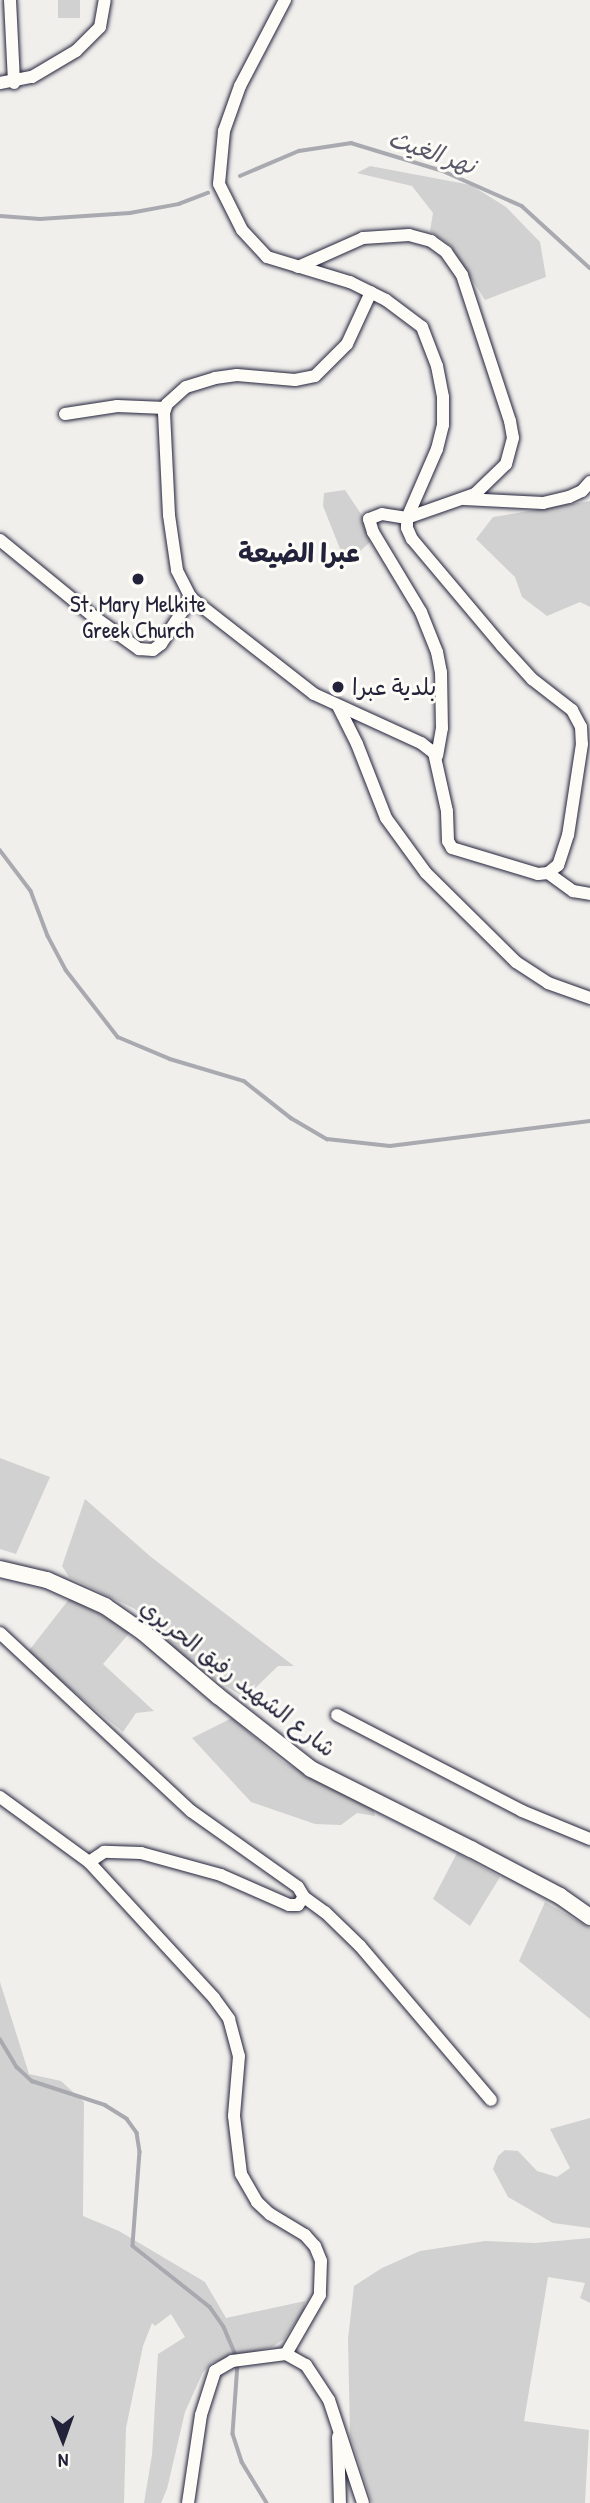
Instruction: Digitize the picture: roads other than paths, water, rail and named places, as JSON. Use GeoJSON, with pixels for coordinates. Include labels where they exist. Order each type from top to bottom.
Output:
{"type":"FeatureCollection","features":[{"type":"Feature","properties":{"kind":"street"},"geometry":{"type":"LineString","coordinates":[[10,0],[14,83]]}},
{"type":"Feature","properties":{"kind":"street"},"geometry":{"type":"LineString","coordinates":[[0,83],[14,83],[32,77],[64,60],[100,27],[106,0]]}},
{"type":"Feature","properties":{"kind":"street"},"geometry":{"type":"LineString","coordinates":[[285,0],[240,86],[224,131],[218,179],[242,230],[253,245],[267,257],[350,282],[402,310],[422,327],[437,366],[443,397],[443,425],[437,449],[407,518],[412,539],[532,679],[556,696],[578,718],[582,744],[568,835],[558,865],[548,873]]}},
{"type":"Feature","properties":{"kind":"street"},"geometry":{"type":"LineString","coordinates":[[298,267],[363,238],[409,235],[431,241],[446,252],[463,275],[513,438],[506,464],[488,485],[462,499],[407,518],[382,514],[369,519],[373,532],[421,612],[441,672],[442,728],[437,756],[449,844],[457,850],[512,867],[548,873],[573,891],[590,894]]}},
{"type":"Feature","properties":{"kind":"street"},"geometry":{"type":"LineString","coordinates":[[371,292],[347,344],[315,376],[295,380],[237,375],[215,377],[178,391],[165,408],[169,516],[177,570],[191,598],[314,694],[421,743],[437,756]]}},
{"type":"Feature","properties":{"kind":"street"},"geometry":{"type":"LineString","coordinates":[[65,414],[117,406],[165,408]]}},
{"type":"Feature","properties":{"kind":"street"},"geometry":{"type":"LineString","coordinates":[[462,499],[543,503],[569,497],[582,491],[590,482]]}},
{"type":"Feature","properties":{"kind":"street"},"geometry":{"type":"LineString","coordinates":[[0,540],[93,616],[139,649],[153,650],[162,644],[191,598]]}},
{"type":"Feature","properties":{"kind":"street"},"geometry":{"type":"LineString","coordinates":[[337,706],[357,744],[386,818],[426,873],[516,962],[548,983],[590,998]]}},
{"type":"Feature","properties":{"kind":"street","name":"شارع الشهيد رفيق الحريري"},"geometry":{"type":"LineString","coordinates":[[0,1569],[47,1580],[105,1606],[144,1633],[301,1762],[560,1896],[590,1917]]}},
{"type":"Feature","properties":{"kind":"street"},"geometry":{"type":"LineString","coordinates":[[0,1633],[191,1811],[298,1887],[304,1897],[325,1912],[360,1946],[491,2100]]}},
{"type":"Feature","properties":{"kind":"street"},"geometry":{"type":"LineString","coordinates":[[337,1715],[522,1811],[590,1839]]}},
{"type":"Feature","properties":{"kind":"street"},"geometry":{"type":"LineString","coordinates":[[0,1797],[89,1862],[214,1998],[234,2029],[239,2056],[234,2124],[242,2174],[257,2203],[312,2241],[321,2261],[320,2295],[286,2354]]}},
{"type":"Feature","properties":{"kind":"street"},"geometry":{"type":"LineString","coordinates":[[89,1862],[104,1852],[141,1853],[214,1873],[289,1905],[298,1905],[304,1897]]}},
{"type":"Feature","properties":{"kind":"street"},"geometry":{"type":"LineString","coordinates":[[188,2503],[198,2431],[215,2371],[225,2363],[271,2354],[286,2354],[300,2360],[312,2372],[329,2400],[338,2423],[363,2503]]}},
{"type":"Feature","properties":{"kind":"street"},"geometry":{"type":"LineString","coordinates":[[338,2423],[341,2503]]}},
{"type":"Feature","properties":{"kind":"waterway","name":"نهر الغيث"},"geometry":{"type":"LineString","coordinates":[[240,176],[299,151],[351,143],[443,171],[522,206],[590,268]]}},
{"type":"Feature","properties":{"kind":"waterway","name":"نهر الغيث"},"geometry":{"type":"LineString","coordinates":[[0,216],[40,219],[130,213],[179,204],[208,193]]}},
{"type":"Feature","properties":{"kind":"waterway"},"geometry":{"type":"LineString","coordinates":[[0,850],[31,891],[48,936],[66,970],[118,1037],[170,1059],[244,1081],[291,1118],[327,1139],[390,1146],[590,1121]]}},
{"type":"Feature","properties":{"kind":"waterway"},"geometry":{"type":"LineString","coordinates":[[0,2039],[17,2067],[32,2081],[105,2105],[127,2119],[137,2133],[140,2152],[133,2246],[210,2307],[224,2327],[237,2357]]}},
{"type":"Feature","properties":{"kind":"waterway"},"geometry":{"type":"LineString","coordinates":[[238,2364],[233,2434],[242,2462],[267,2503]]}},
{"type":"Feature","properties":{"kind":"place","name":"St. Mary Melkite Greek Church"},"geometry":{"type":"Point","coordinates":[138,579]}},
{"type":"Feature","properties":{"kind":"place","name":"بلدية عبرا"},"geometry":{"type":"Point","coordinates":[338,687]}},
{"type":"Feature","properties":{"kind":"district","name":"عبرا الضيعة"},"geometry":{"type":"Point","coordinates":[299,553]}}]}
